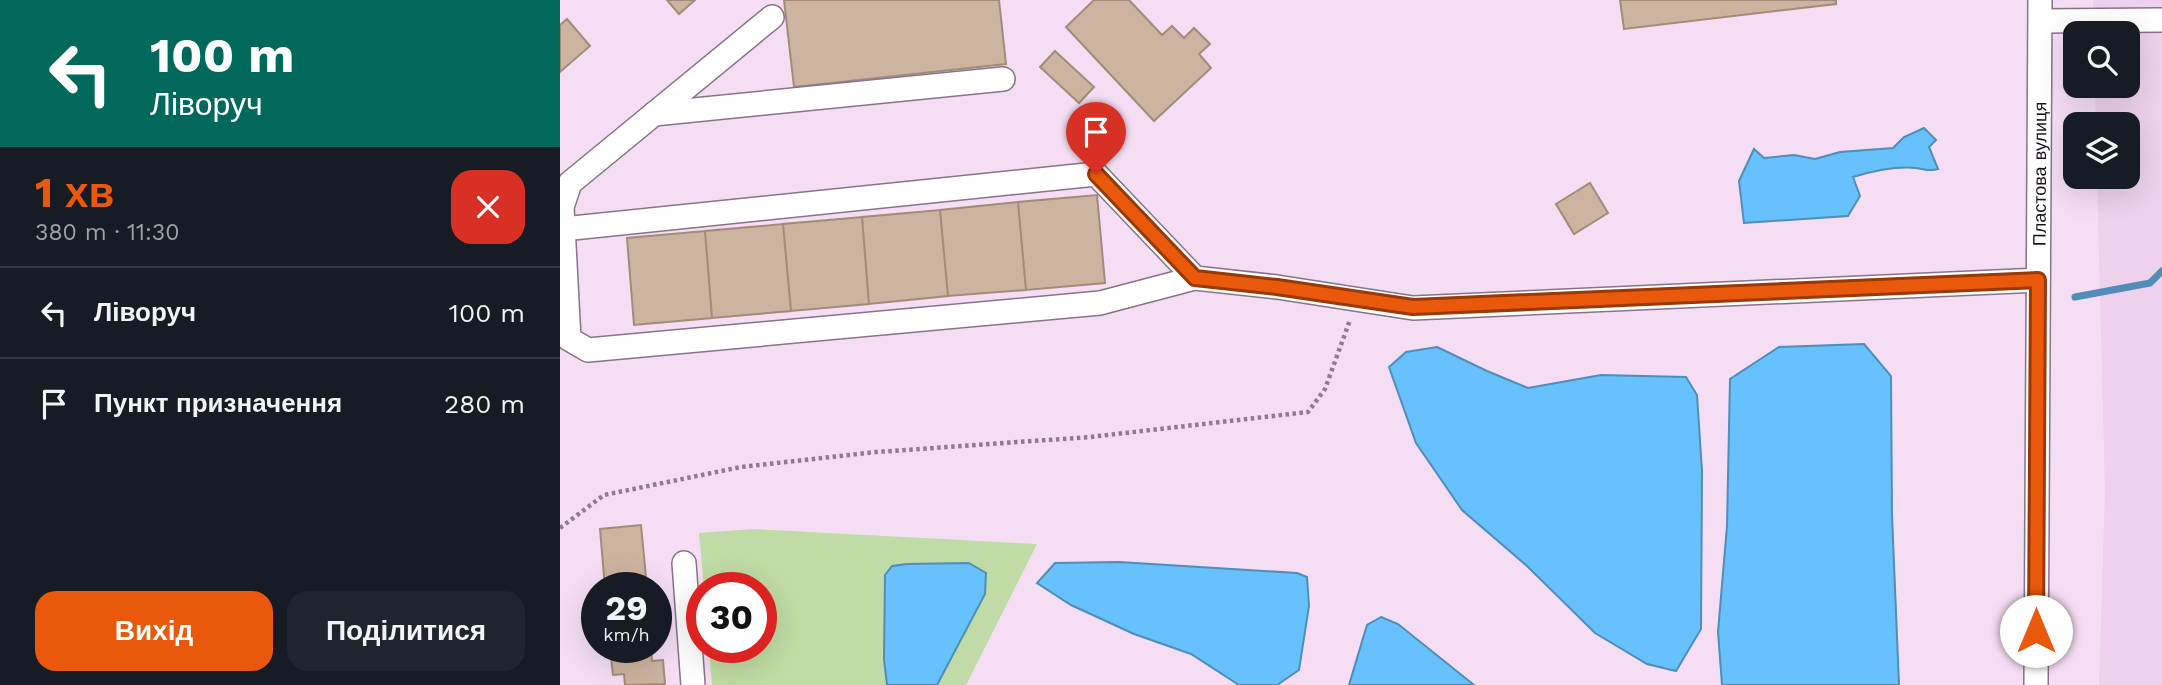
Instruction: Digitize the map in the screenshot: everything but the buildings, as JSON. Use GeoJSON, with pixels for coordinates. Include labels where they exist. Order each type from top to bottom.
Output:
{"type":"FeatureCollection","features":[{"type":"Feature","properties":{"kind":"street"},"geometry":{"type":"LineString","coordinates":[[2040,10],[2162,20]]}},
{"type":"Feature","properties":{"kind":"street","name":"Пластова вулиця"},"geometry":{"type":"LineString","coordinates":[[2036,685],[2040,10]]}},
{"type":"Feature","properties":{"kind":"street"},"geometry":{"type":"LineString","coordinates":[[772,17],[570,183],[562,207],[569,340],[588,350],[1100,303],[1195,278],[1413,307],[2038,280]]}},
{"type":"Feature","properties":{"kind":"street"},"geometry":{"type":"LineString","coordinates":[[654,114],[1003,79]]}},
{"type":"Feature","properties":{"kind":"street"},"geometry":{"type":"LineString","coordinates":[[563,229],[1096,174],[1195,278]]}},
{"type":"Feature","properties":{"kind":"street"},"geometry":{"type":"LineString","coordinates":[[684,563],[693,685]]}},
{"type":"Feature","properties":{"kind":"path"},"geometry":{"type":"LineString","coordinates":[[560,528],[604,495],[741,467],[876,452],[1090,437],[1308,412],[1325,389],[1357,299]]}},
{"type":"Feature","properties":{"kind":"shaded area"},"geometry":{"type":"Polygon","coordinates":[[[2093,0],[2162,0],[2162,685],[2099,685],[2105,492],[2097,189],[2140,189],[2140,112],[2096,112],[2095,98],[2140,98],[2140,21],[2094,21],[2093,0]]]}},
{"type":"Feature","properties":{"kind":"green space"},"geometry":{"type":"Polygon","coordinates":[[[754,529],[1037,544],[966,685],[712,685],[710,663],[777,663],[777,572],[703,572],[699,533],[754,529]]]}},
{"type":"Feature","properties":{"kind":"water"},"geometry":{"type":"Polygon","coordinates":[[[1924,128],[1936,140],[1929,147],[1938,169],[1892,168],[1853,177],[1860,196],[1848,216],[1744,223],[1739,181],[1754,149],[1764,158],[1794,155],[1815,159],[1840,152],[1893,148],[1904,137],[1924,128]]]}},
{"type":"Feature","properties":{"kind":"water"},"geometry":{"type":"Polygon","coordinates":[[[1864,344],[1891,376],[1892,515],[1899,685],[1722,685],[1718,632],[1727,526],[1730,379],[1779,347],[1864,344]]]}},
{"type":"Feature","properties":{"kind":"water"},"geometry":{"type":"Polygon","coordinates":[[[1437,347],[1528,388],[1601,375],[1686,377],[1697,395],[1702,471],[1701,629],[1676,671],[1647,664],[1595,633],[1527,566],[1462,510],[1416,443],[1389,367],[1406,352],[1437,347]]]}},
{"type":"Feature","properties":{"kind":"water"},"geometry":{"type":"Polygon","coordinates":[[[1119,562],[1297,573],[1307,577],[1309,606],[1299,670],[1277,685],[1239,685],[1191,654],[1134,634],[1071,605],[1037,583],[1055,563],[1119,562]]]}},
{"type":"Feature","properties":{"kind":"water"},"geometry":{"type":"Polygon","coordinates":[[[969,563],[986,573],[985,594],[937,685],[887,685],[884,659],[885,575],[892,566],[969,563]]]}},
{"type":"Feature","properties":{"kind":"water"},"geometry":{"type":"Polygon","coordinates":[[[1381,617],[1398,624],[1474,685],[1349,685],[1367,625],[1381,617]]]}},
{"type":"Feature","properties":{"kind":"waterway"},"geometry":{"type":"LineString","coordinates":[[2075,297],[2150,283],[2162,271]]}},
{"type":"Feature","properties":{"kind":"route"},"geometry":{"type":"LineString","coordinates":[[1096,174],[1195,278],[1413,307],[2038,280],[2036,631]]}}]}
